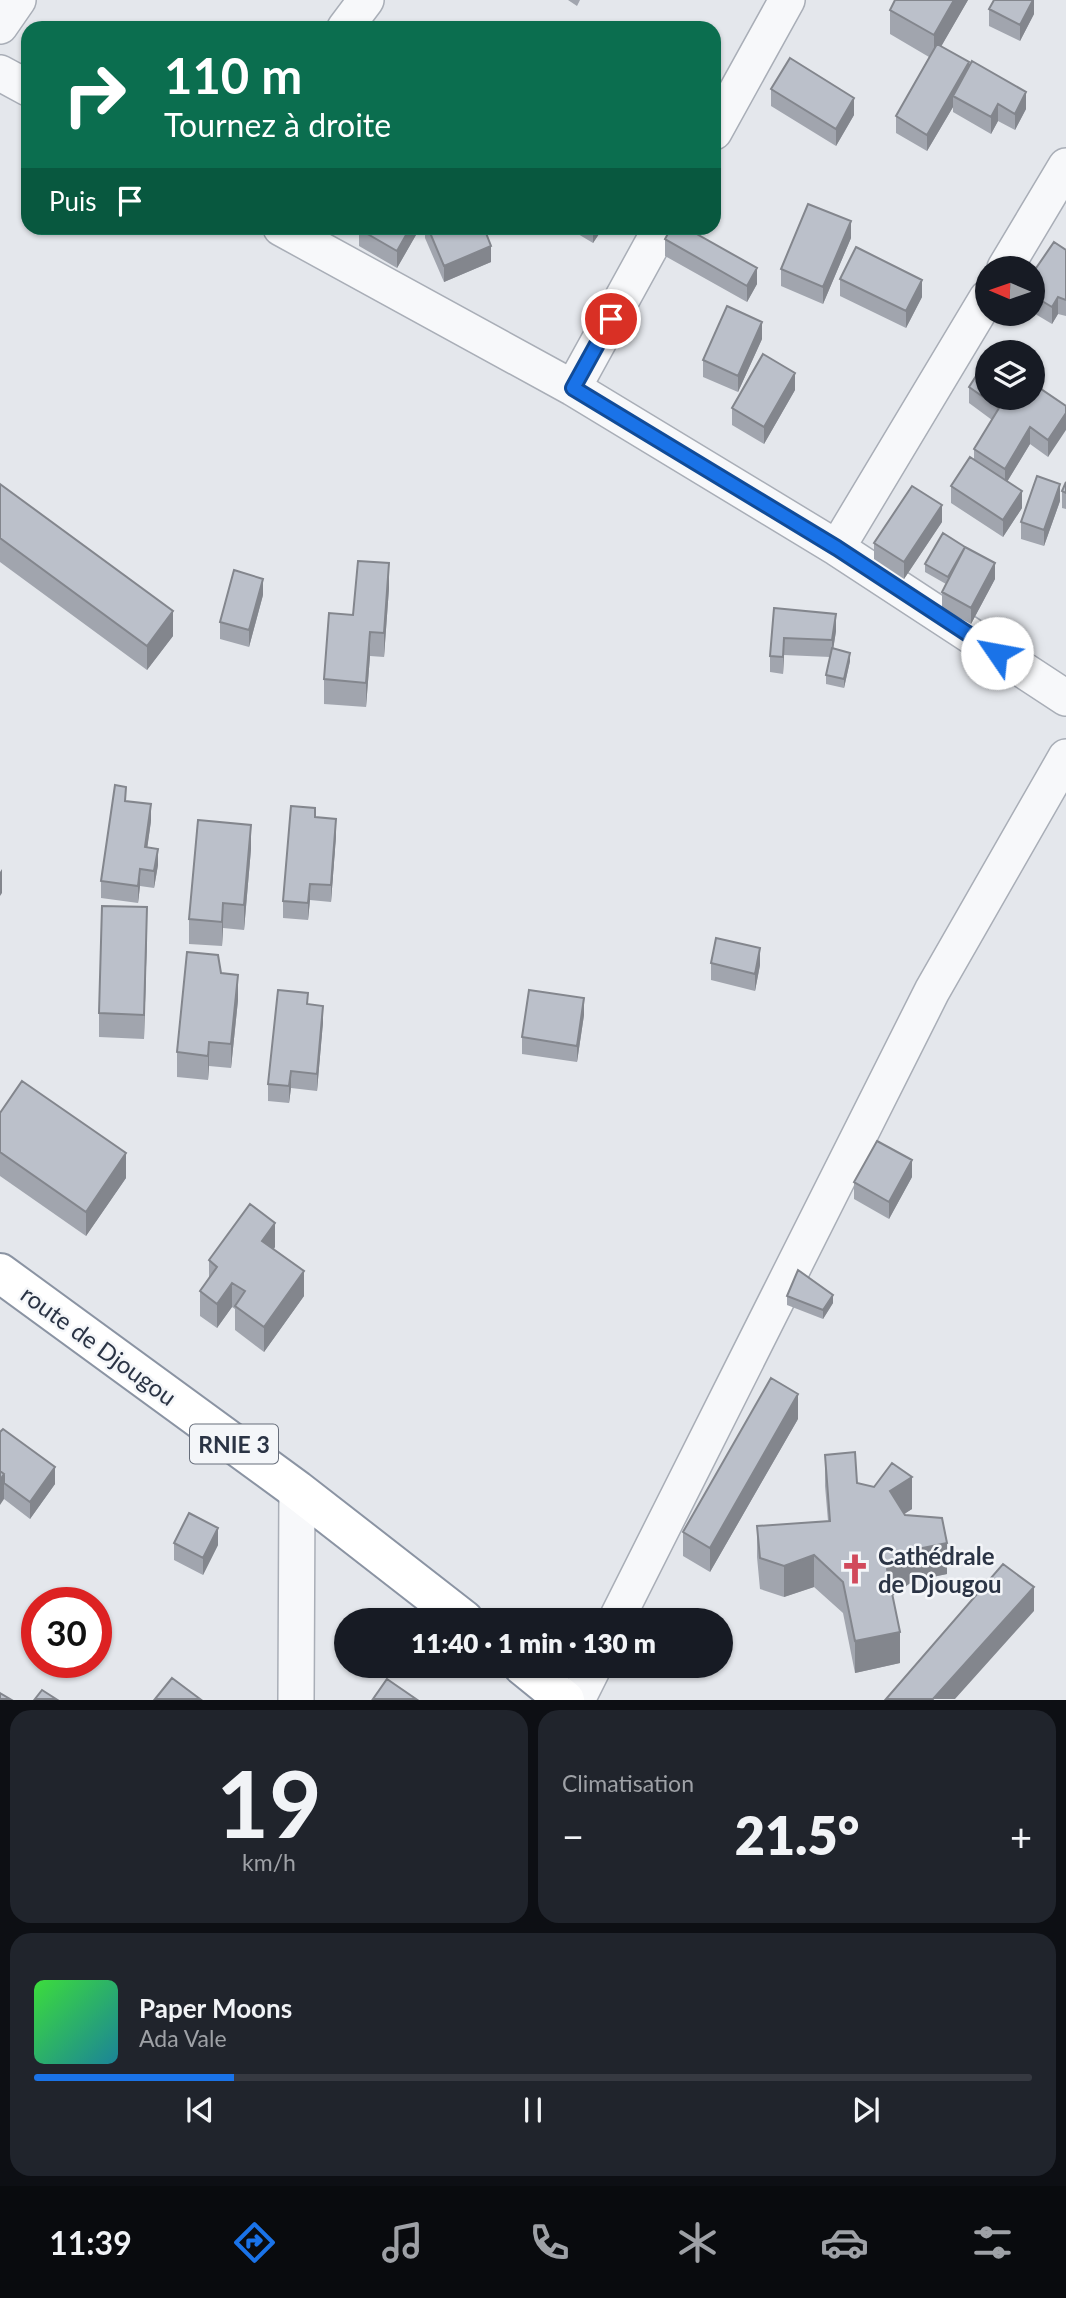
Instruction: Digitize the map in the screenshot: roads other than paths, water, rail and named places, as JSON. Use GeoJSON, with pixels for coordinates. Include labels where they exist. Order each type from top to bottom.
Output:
{"type":"FeatureCollection","features":[{"type":"Feature","properties":{"kind":"highway","name":"route de Djougou"},"geometry":{"type":"LineString","coordinates":[[0,1273],[297,1490],[449,1608]]}},
{"type":"Feature","properties":{"kind":"highway"},"geometry":{"type":"LineString","coordinates":[[538,1678],[565,1699]]}},
{"type":"Feature","properties":{"kind":"street"},"geometry":{"type":"LineString","coordinates":[[0,26],[18,0]]}},
{"type":"Feature","properties":{"kind":"street"},"geometry":{"type":"LineString","coordinates":[[350,21],[366,0]]}},
{"type":"Feature","properties":{"kind":"street"},"geometry":{"type":"LineString","coordinates":[[721,119],[787,0]]}},
{"type":"Feature","properties":{"kind":"street"},"geometry":{"type":"LineString","coordinates":[[0,73],[21,84]]}},
{"type":"Feature","properties":{"kind":"street"},"geometry":{"type":"LineString","coordinates":[[1012,256],[1066,166]]}},
{"type":"Feature","properties":{"kind":"street"},"geometry":{"type":"LineString","coordinates":[[294,235],[573,388],[837,548],[1066,698]]}},
{"type":"Feature","properties":{"kind":"street"},"geometry":{"type":"LineString","coordinates":[[573,388],[657,235]]}},
{"type":"Feature","properties":{"kind":"street"},"geometry":{"type":"LineString","coordinates":[[837,548],[975,318]]}},
{"type":"Feature","properties":{"kind":"street"},"geometry":{"type":"LineString","coordinates":[[622,1608],[932,991],[1066,757]]}},
{"type":"Feature","properties":{"kind":"street"},"geometry":{"type":"LineString","coordinates":[[296,1699],[297,1490]]}},
{"type":"Feature","properties":{"kind":"street"},"geometry":{"type":"LineString","coordinates":[[577,1699],[588,1678]]}},
{"type":"Feature","properties":{"kind":"place","name":"Cathédrale de Djougou"},"geometry":{"type":"Point","coordinates":[855,1569]}}]}
